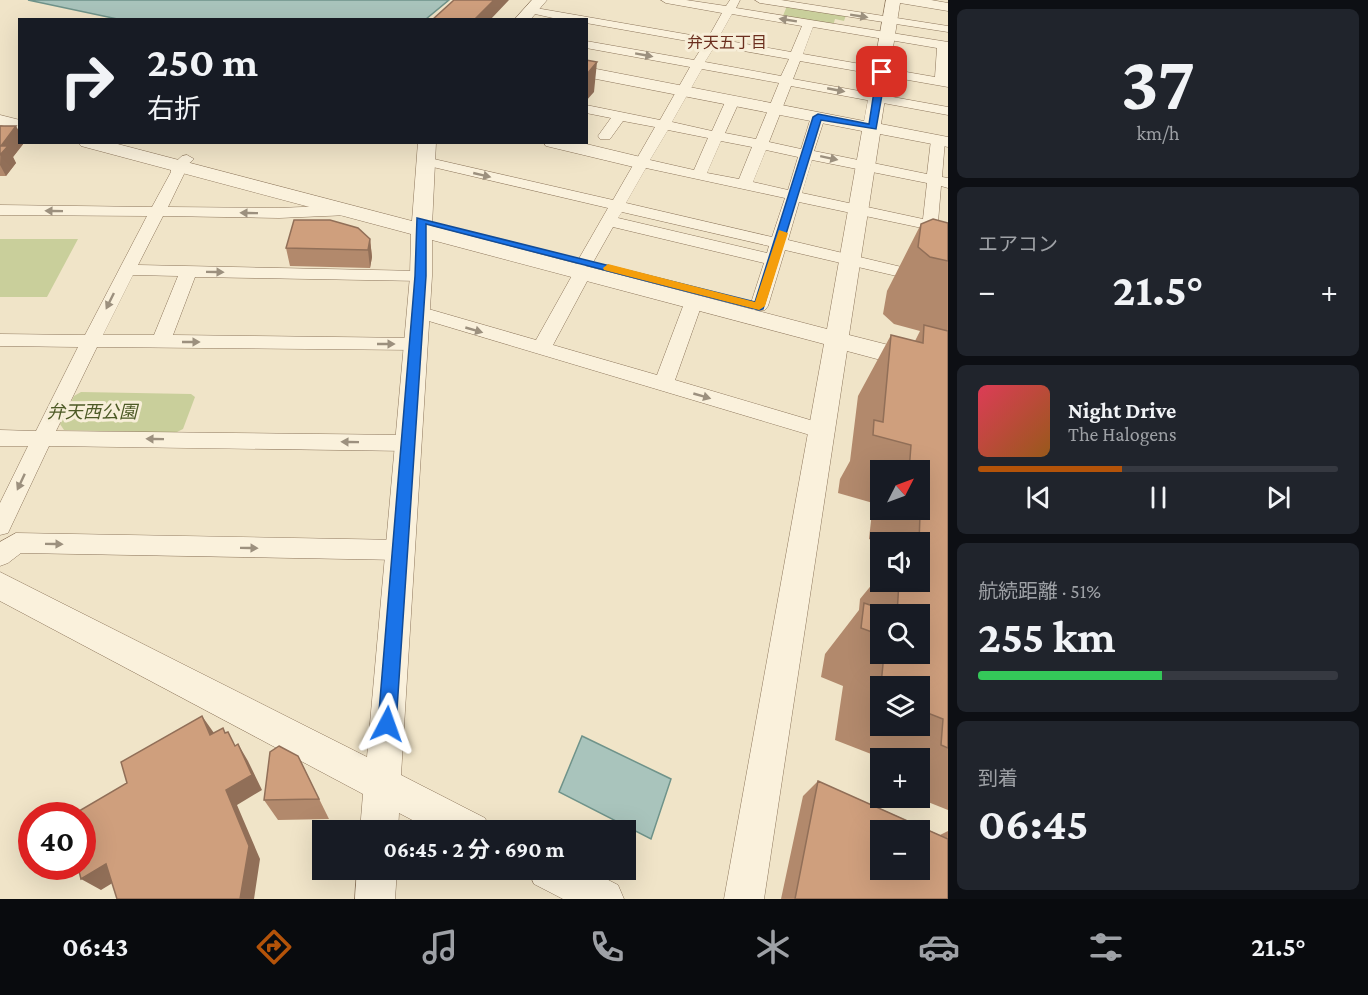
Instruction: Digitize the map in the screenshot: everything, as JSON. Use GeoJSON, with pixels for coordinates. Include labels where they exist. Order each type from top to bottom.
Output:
{"type":"FeatureCollection","features":[{"type":"Feature","properties":{"kind":"street"},"geometry":{"type":"LineString","coordinates":[[666,0],[732,5],[809,24],[948,7]]}},
{"type":"Feature","properties":{"kind":"street"},"geometry":{"type":"LineString","coordinates":[[760,0],[894,14],[948,30]]}},
{"type":"Feature","properties":{"kind":"street"},"geometry":{"type":"LineString","coordinates":[[541,349],[613,214],[700,65],[732,5]]}},
{"type":"Feature","properties":{"kind":"street"},"geometry":{"type":"LineString","coordinates":[[531,10],[574,18]]}},
{"type":"Feature","properties":{"kind":"street"},"geometry":{"type":"LineString","coordinates":[[588,21],[945,83],[946,45],[894,14]]}},
{"type":"Feature","properties":{"kind":"street"},"geometry":{"type":"LineString","coordinates":[[744,899],[820,430],[877,98],[894,14]]}},
{"type":"Feature","properties":{"kind":"street"},"geometry":{"type":"LineString","coordinates":[[745,184],[809,24]]}},
{"type":"Feature","properties":{"kind":"street"},"geometry":{"type":"LineString","coordinates":[[588,44],[948,111]]}},
{"type":"Feature","properties":{"kind":"street"},"geometry":{"type":"LineString","coordinates":[[588,72],[943,141],[941,181],[930,225],[926,267]]}},
{"type":"Feature","properties":{"kind":"street"},"geometry":{"type":"LineString","coordinates":[[699,174],[733,100]]}},
{"type":"Feature","properties":{"kind":"street"},"geometry":{"type":"LineString","coordinates":[[588,109],[941,181]]}},
{"type":"Feature","properties":{"kind":"street"},"geometry":{"type":"LineString","coordinates":[[0,111],[18,116]]}},
{"type":"Feature","properties":{"kind":"street"},"geometry":{"type":"LineString","coordinates":[[605,136],[619,116]]}},
{"type":"Feature","properties":{"kind":"street"},"geometry":{"type":"LineString","coordinates":[[759,306],[818,117]]}},
{"type":"Feature","properties":{"kind":"street"},"geometry":{"type":"LineString","coordinates":[[0,120],[18,124]]}},
{"type":"Feature","properties":{"kind":"street"},"geometry":{"type":"LineString","coordinates":[[96,144],[182,163],[584,267],[759,306],[948,369]]}},
{"type":"Feature","properties":{"kind":"street"},"geometry":{"type":"LineString","coordinates":[[129,144],[283,204]]}},
{"type":"Feature","properties":{"kind":"street"},"geometry":{"type":"LineString","coordinates":[[561,144],[948,228]]}},
{"type":"Feature","properties":{"kind":"street"},"geometry":{"type":"LineString","coordinates":[[381,820],[421,276],[421,225],[426,152],[613,214],[773,260]]}},
{"type":"Feature","properties":{"kind":"street"},"geometry":{"type":"LineString","coordinates":[[0,526],[41,438],[182,163]]}},
{"type":"Feature","properties":{"kind":"street"},"geometry":{"type":"LineString","coordinates":[[0,210],[156,212],[283,204],[349,210],[421,225]]}},
{"type":"Feature","properties":{"kind":"street"},"geometry":{"type":"LineString","coordinates":[[613,214],[627,207],[851,260],[926,267],[948,283]]}},
{"type":"Feature","properties":{"kind":"street"},"geometry":{"type":"LineString","coordinates":[[584,267],[694,301],[948,356]]}},
{"type":"Feature","properties":{"kind":"street"},"geometry":{"type":"LineString","coordinates":[[126,270],[421,276]]}},
{"type":"Feature","properties":{"kind":"street"},"geometry":{"type":"LineString","coordinates":[[161,342],[188,272]]}},
{"type":"Feature","properties":{"kind":"street"},"geometry":{"type":"LineString","coordinates":[[664,384],[694,301]]}},
{"type":"Feature","properties":{"kind":"street"},"geometry":{"type":"LineString","coordinates":[[418,312],[820,430]]}},
{"type":"Feature","properties":{"kind":"street"},"geometry":{"type":"LineString","coordinates":[[0,340],[416,344]]}},
{"type":"Feature","properties":{"kind":"street"},"geometry":{"type":"LineString","coordinates":[[0,438],[408,443]]}},
{"type":"Feature","properties":{"kind":"street"},"geometry":{"type":"LineString","coordinates":[[0,556],[16,543],[401,550]]}},
{"type":"Feature","properties":{"kind":"street"},"geometry":{"type":"LineString","coordinates":[[0,586],[449,820]]}},
{"type":"Feature","properties":{"kind":"street"},"geometry":{"type":"LineString","coordinates":[[375,899],[376,880]]}},
{"type":"Feature","properties":{"kind":"street"},"geometry":{"type":"LineString","coordinates":[[567,880],[604,899]]}},
{"type":"Feature","properties":{"kind":"green space"},"geometry":{"type":"Polygon","coordinates":[[[787,6],[846,15],[844,21],[835,19],[833,26],[782,18],[787,6]]]}},
{"type":"Feature","properties":{"kind":"green space"},"geometry":{"type":"Polygon","coordinates":[[[0,239],[78,239],[47,297],[0,297],[0,239]]]}},
{"type":"Feature","properties":{"kind":"green space","name":"弁天西公園"},"geometry":{"type":"Polygon","coordinates":[[[81,392],[191,394],[195,397],[183,429],[175,433],[64,430],[60,424],[74,396],[81,392]]]}},
{"type":"Feature","properties":{"kind":"water"},"geometry":{"type":"Polygon","coordinates":[[[28,0],[449,0],[427,18],[113,18],[28,0]]]}},
{"type":"Feature","properties":{"kind":"water"},"geometry":{"type":"Polygon","coordinates":[[[582,736],[671,779],[651,839],[636,831],[636,820],[614,820],[559,792],[582,736]]]}},
{"type":"Feature","properties":{"kind":"building"},"geometry":{"type":"Polygon","coordinates":[[[454,0],[494,0],[476,18],[434,18],[454,0]]]}},
{"type":"Feature","properties":{"kind":"building"},"geometry":{"type":"Polygon","coordinates":[[[588,60],[597,62],[588,73],[588,60]]]}},
{"type":"Feature","properties":{"kind":"building"},"geometry":{"type":"Polygon","coordinates":[[[0,126],[16,126],[1,146],[8,146],[0,155],[0,126]]]}},
{"type":"Feature","properties":{"kind":"building"},"geometry":{"type":"Polygon","coordinates":[[[933,219],[948,223],[948,261],[930,257],[918,247],[921,224],[933,219]]]}},
{"type":"Feature","properties":{"kind":"building"},"geometry":{"type":"Polygon","coordinates":[[[294,220],[330,220],[358,228],[370,239],[368,250],[286,248],[294,220]]]}},
{"type":"Feature","properties":{"kind":"building"},"geometry":{"type":"Polygon","coordinates":[[[924,325],[948,331],[948,748],[941,745],[943,719],[930,714],[930,676],[882,676],[883,664],[930,664],[930,604],[898,604],[898,592],[930,592],[930,532],[919,532],[920,520],[930,520],[930,460],[910,460],[911,445],[873,435],[874,420],[883,422],[891,335],[923,343],[924,325]]]}},
{"type":"Feature","properties":{"kind":"building"},"geometry":{"type":"Polygon","coordinates":[[[864,603],[870,605],[870,631],[861,628],[864,603]]]}},
{"type":"Feature","properties":{"kind":"building"},"geometry":{"type":"Polygon","coordinates":[[[202,716],[210,735],[223,728],[225,733],[228,732],[235,746],[238,744],[252,775],[226,790],[249,846],[240,899],[117,899],[106,864],[96,870],[95,802],[127,783],[121,762],[202,716]]]}},
{"type":"Feature","properties":{"kind":"building"},"geometry":{"type":"Polygon","coordinates":[[[279,746],[298,756],[319,799],[264,800],[270,752],[279,746]]]}},
{"type":"Feature","properties":{"kind":"building"},"geometry":{"type":"Polygon","coordinates":[[[818,781],[870,804],[870,808],[879,808],[905,820],[870,820],[870,880],[930,880],[930,831],[948,839],[948,899],[795,899],[818,781]]]}},
{"type":"Feature","properties":{"kind":"slow traffic"},"geometry":{"type":"LineString","coordinates":[[608,268],[759,306],[782,233]]}},
{"type":"Feature","properties":{"kind":"district","name":"弁天五丁目"},"geometry":{"type":"Point","coordinates":[727,42]}},
{"type":"Feature","properties":{"kind":"route"},"geometry":{"type":"LineString","coordinates":[[387,724],[421,276],[421,220],[759,306],[818,117],[873,128],[882,72]]}}]}
